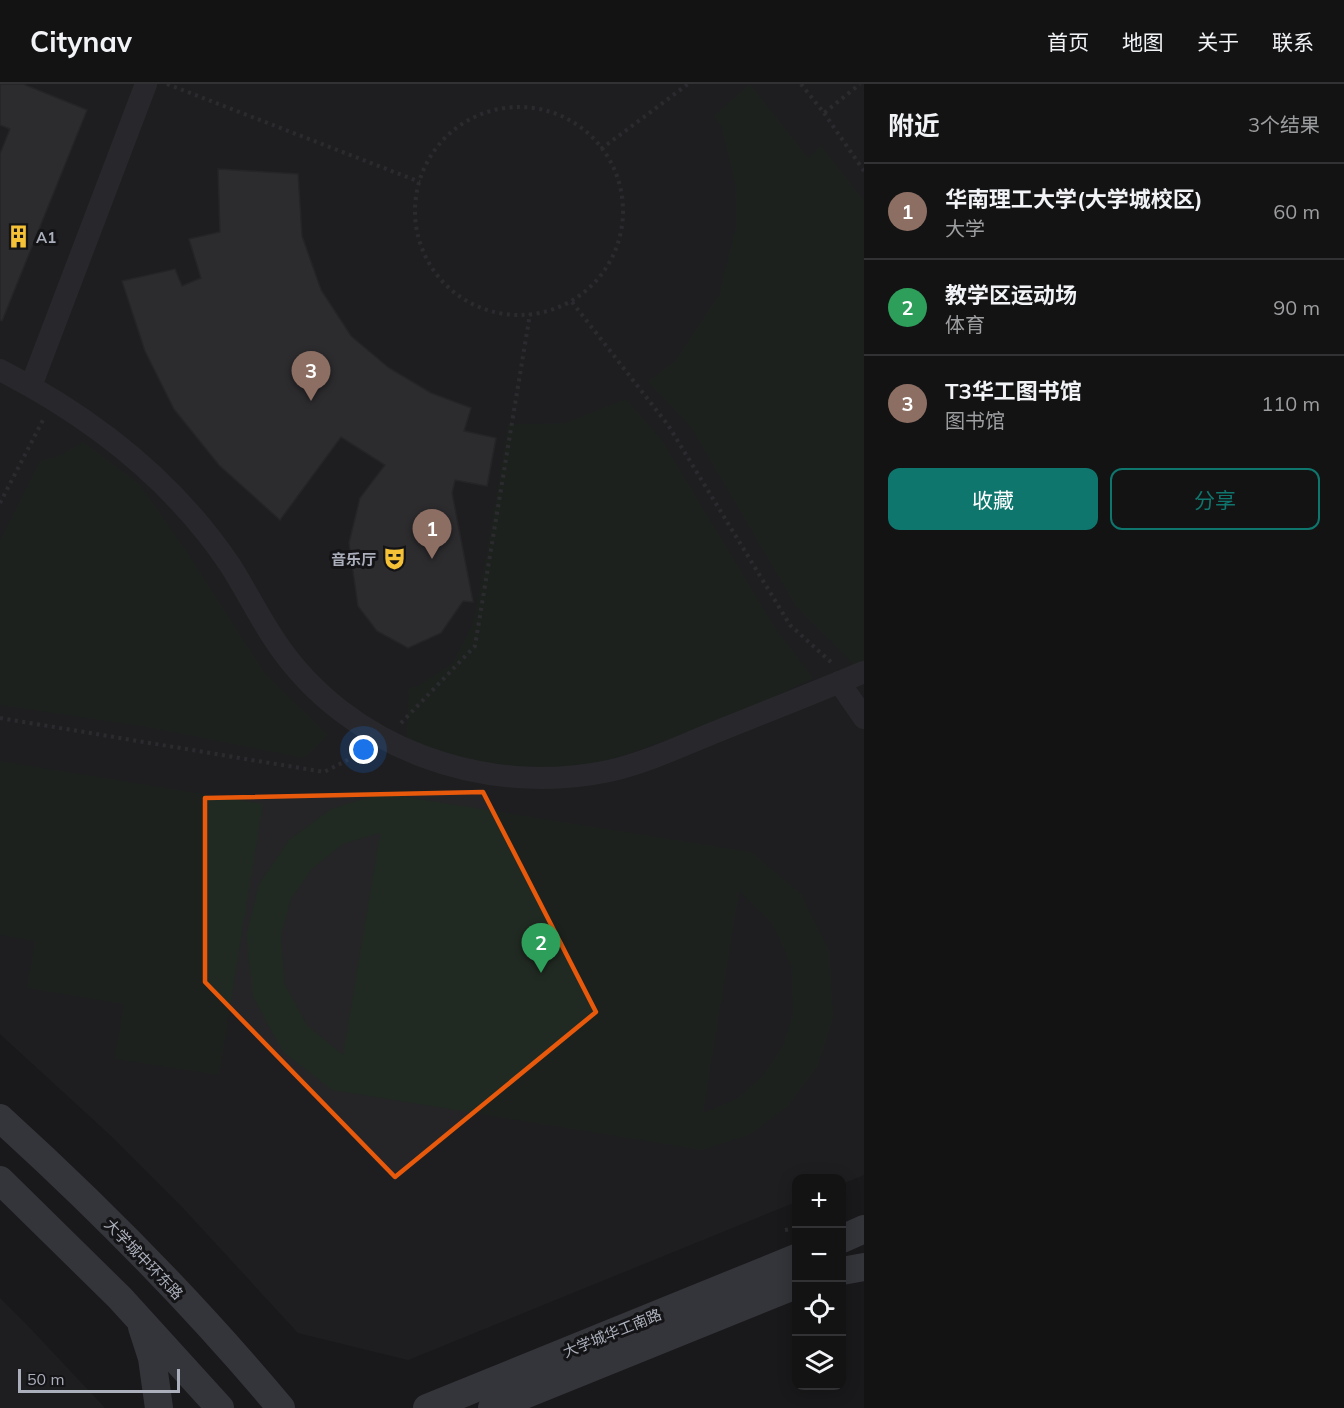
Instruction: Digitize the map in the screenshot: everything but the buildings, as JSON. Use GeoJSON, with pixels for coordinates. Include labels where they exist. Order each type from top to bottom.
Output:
{"type":"FeatureCollection","features":[{"type":"Feature","properties":{"kind":"main road","name":"大学城中环东路"},"geometry":{"type":"LineString","coordinates":[[0,1118],[50,1163],[152,1267],[281,1408]]}},
{"type":"Feature","properties":{"kind":"main road"},"geometry":{"type":"LineString","coordinates":[[0,1180],[139,1319],[220,1408]]}},
{"type":"Feature","properties":{"kind":"main road"},"geometry":{"type":"LineString","coordinates":[[846,1237],[864,1229]]}},
{"type":"Feature","properties":{"kind":"main road","name":"大学城华工南路"},"geometry":{"type":"LineString","coordinates":[[427,1408],[792,1260]]}},
{"type":"Feature","properties":{"kind":"main road"},"geometry":{"type":"LineString","coordinates":[[846,1270],[864,1267]]}},
{"type":"Feature","properties":{"kind":"main road","name":"大学城华工南路"},"geometry":{"type":"LineString","coordinates":[[492,1408],[792,1287]]}},
{"type":"Feature","properties":{"kind":"main road"},"geometry":{"type":"LineString","coordinates":[[139,1319],[152,1358],[159,1408]]}},
{"type":"Feature","properties":{"kind":"lane"},"geometry":{"type":"LineString","coordinates":[[31,386],[146,84]]}},
{"type":"Feature","properties":{"kind":"lane"},"geometry":{"type":"LineString","coordinates":[[0,370],[31,386],[98,428],[121,446],[173,494],[207,534],[230,566],[276,643],[311,683],[341,710],[376,734],[401,748],[429,759],[459,768],[520,778],[567,777],[610,770],[657,756],[838,675],[864,672]]}},
{"type":"Feature","properties":{"kind":"lane"},"geometry":{"type":"LineString","coordinates":[[838,675],[864,718]]}},
{"type":"Feature","properties":{"kind":"path"},"geometry":{"type":"LineString","coordinates":[[166,84],[420,182]]}},
{"type":"Feature","properties":{"kind":"path"},"geometry":{"type":"LineString","coordinates":[[601,149],[688,84]]}},
{"type":"Feature","properties":{"kind":"path"},"geometry":{"type":"LineString","coordinates":[[801,84],[864,171]]}},
{"type":"Feature","properties":{"kind":"path"},"geometry":{"type":"LineString","coordinates":[[824,113],[860,84]]}},
{"type":"Feature","properties":{"kind":"path"},"geometry":{"type":"LineString","coordinates":[[498,106],[539,106],[582,124],[601,149],[617,170],[625,219],[616,252],[596,284],[572,302],[542,314],[502,315],[464,301],[435,275],[418,241],[414,200],[429,156],[458,124],[498,106]]}},
{"type":"Feature","properties":{"kind":"path"},"geometry":{"type":"LineString","coordinates":[[572,302],[668,425],[790,625],[838,675]]}},
{"type":"Feature","properties":{"kind":"path"},"geometry":{"type":"LineString","coordinates":[[398,726],[475,646],[530,314]]}},
{"type":"Feature","properties":{"kind":"path"},"geometry":{"type":"LineString","coordinates":[[0,503],[45,416]]}},
{"type":"Feature","properties":{"kind":"path"},"geometry":{"type":"LineString","coordinates":[[0,718],[324,772],[372,747]]}},
{"type":"Feature","properties":{"kind":"path"},"geometry":{"type":"LineString","coordinates":[[785,1230],[792,1229]]}},
{"type":"Feature","properties":{"kind":"highlighted area"},"geometry":{"type":"Polygon","coordinates":[[[483,792],[596,1012],[395,1177],[205,982],[205,798],[483,792]]]}},
{"type":"Feature","properties":{"kind":"shaded area"},"geometry":{"type":"Polygon","coordinates":[[[0,84],[864,84],[864,1175],[846,1182],[846,1174],[792,1174],[792,1204],[408,1360],[298,1333],[184,1209],[110,1135],[0,1034],[0,84]]]}},
{"type":"Feature","properties":{"kind":"shaded area"},"geometry":{"type":"Polygon","coordinates":[[[750,84],[808,158],[821,146],[864,201],[864,661],[854,665],[796,606],[691,427],[648,382],[676,360],[719,295],[736,226],[735,182],[721,126],[714,116],[750,84]]]}},
{"type":"Feature","properties":{"kind":"shaded area"},"geometry":{"type":"Polygon","coordinates":[[[626,399],[661,439],[774,626],[813,678],[737,715],[576,772],[479,771],[406,743],[409,688],[418,686],[453,663],[473,623],[508,424],[565,423],[626,399]]]}},
{"type":"Feature","properties":{"kind":"shaded area"},"geometry":{"type":"Polygon","coordinates":[[[83,442],[139,484],[185,549],[265,674],[328,735],[304,758],[147,727],[0,705],[0,541],[40,461],[59,456],[83,442]]]}},
{"type":"Feature","properties":{"kind":"shaded area"},"geometry":{"type":"Polygon","coordinates":[[[0,761],[263,804],[219,1075],[115,1059],[124,1004],[27,988],[35,941],[0,935],[0,761]]]}},
{"type":"Feature","properties":{"kind":"shaded area"},"geometry":{"type":"Polygon","coordinates":[[[381,793],[751,852],[801,894],[830,953],[833,1018],[818,1065],[789,1105],[749,1135],[702,1150],[332,1090],[283,1052],[253,997],[246,935],[259,884],[289,840],[331,809],[381,793]],[[380,833],[343,844],[313,868],[291,899],[281,936],[285,984],[307,1025],[343,1055],[380,833]],[[739,891],[703,1113],[736,1099],[763,1076],[783,1046],[793,1012],[791,965],[772,923],[739,891]]]}},
{"type":"Feature","properties":{"kind":"shaded area"},"geometry":{"type":"Polygon","coordinates":[[[0,1298],[26,1324],[105,1408],[0,1408],[0,1298]]]}},
{"type":"Feature","properties":{"kind":"place","name":"A1"},"geometry":{"type":"Point","coordinates":[18,237]}},
{"type":"Feature","properties":{"kind":"place","name":"T3华工图书馆"},"geometry":{"type":"Point","coordinates":[311,401]}},
{"type":"Feature","properties":{"kind":"place","name":"音乐厅"},"geometry":{"type":"Point","coordinates":[394,559]}},
{"type":"Feature","properties":{"kind":"place","name":"华南理工大学(大学城校区)"},"geometry":{"type":"Point","coordinates":[432,559]}},
{"type":"Feature","properties":{"kind":"place","name":"教学区运动场"},"geometry":{"type":"Point","coordinates":[541,973]}}]}
